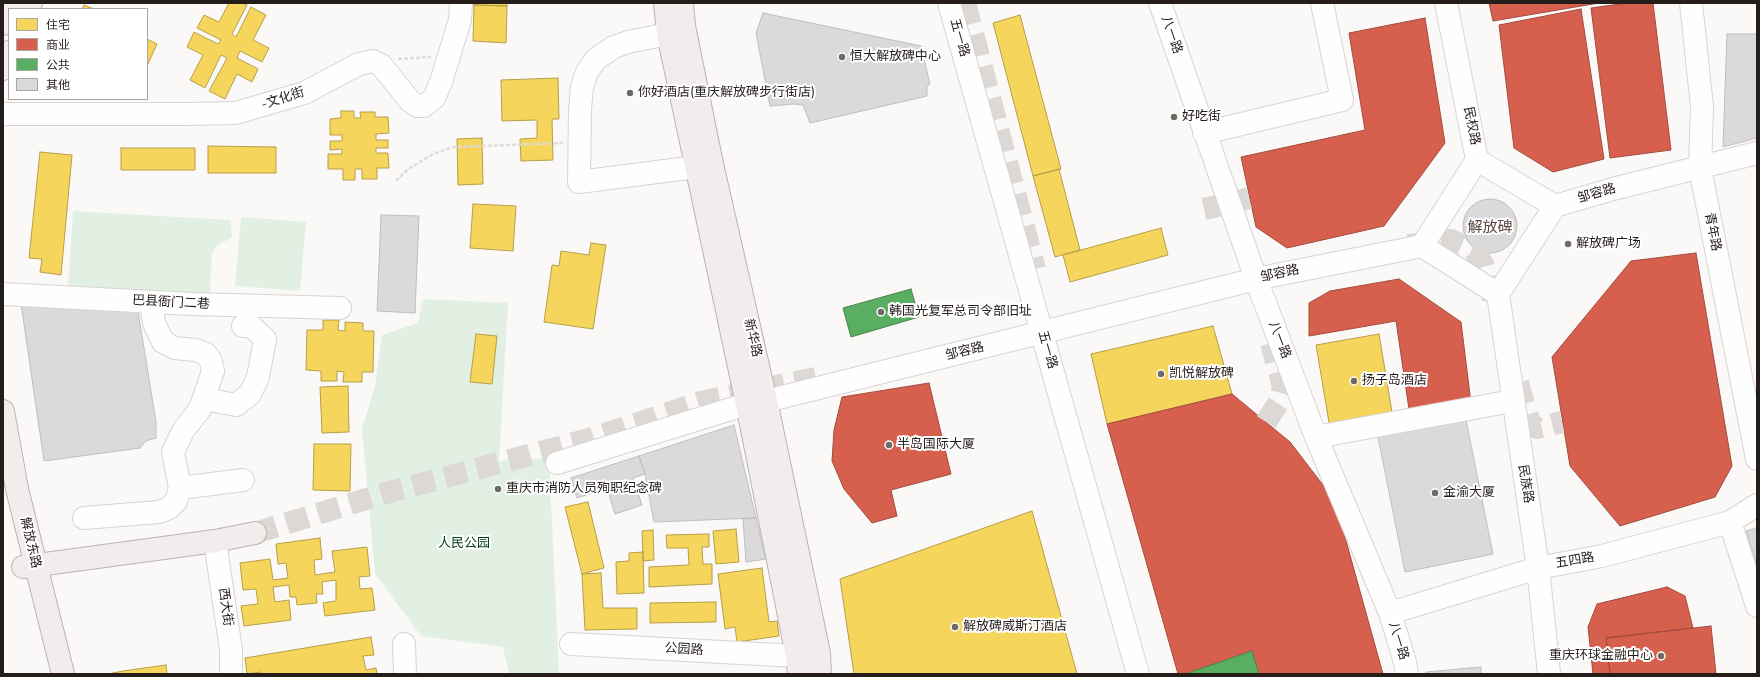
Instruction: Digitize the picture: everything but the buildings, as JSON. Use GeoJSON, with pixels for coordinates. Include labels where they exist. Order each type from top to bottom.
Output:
{"type":"FeatureCollection","features":[{"type":"Feature","properties":{"kind":"main road","name":"新华路"},"geometry":{"type":"LineString","coordinates":[[665,3],[668,34],[696,167],[819,654],[820,674]]}},
{"type":"Feature","properties":{"kind":"main road","name":"新华路"},"geometry":{"type":"LineString","coordinates":[[682,3],[684,26],[711,156],[756,403],[798,665]]}},
{"type":"Feature","properties":{"kind":"main road"},"geometry":{"type":"LineString","coordinates":[[3,24],[8,14]]}},
{"type":"Feature","properties":{"kind":"main road"},"geometry":{"type":"LineString","coordinates":[[3,69],[8,55]]}},
{"type":"Feature","properties":{"kind":"main road","name":"解放东路"},"geometry":{"type":"LineString","coordinates":[[3,412],[29,566],[51,674]]}},
{"type":"Feature","properties":{"kind":"main road","name":"解放东路"},"geometry":{"type":"LineString","coordinates":[[3,474],[29,566],[63,674]]}},
{"type":"Feature","properties":{"kind":"main road"},"geometry":{"type":"LineString","coordinates":[[29,566],[215,541],[255,534]]}},
{"type":"Feature","properties":{"kind":"street","name":"-文化街"},"geometry":{"type":"LineString","coordinates":[[3,114],[187,114],[236,112],[304,93],[359,64],[373,61],[381,65],[410,101],[417,106],[424,106],[434,98],[442,82],[460,20],[461,3]]}},
{"type":"Feature","properties":{"kind":"street","name":"五一路"},"geometry":{"type":"LineString","coordinates":[[949,3],[1138,674]]}},
{"type":"Feature","properties":{"kind":"street","name":"八一路"},"geometry":{"type":"LineString","coordinates":[[1160,3],[1256,279],[1316,437],[1390,613],[1405,662],[1407,674]]}},
{"type":"Feature","properties":{"kind":"street"},"geometry":{"type":"LineString","coordinates":[[1204,133],[1342,100],[1322,3]]}},
{"type":"Feature","properties":{"kind":"street","name":"民权路"},"geometry":{"type":"LineString","coordinates":[[1446,3],[1477,160],[1555,206]]}},
{"type":"Feature","properties":{"kind":"street","name":"青年路"},"geometry":{"type":"LineString","coordinates":[[1691,3],[1702,107],[1700,168],[1757,459]]}},
{"type":"Feature","properties":{"kind":"street"},"geometry":{"type":"LineString","coordinates":[[668,34],[628,42],[614,47],[596,59],[587,72],[582,87],[579,142],[579,182],[696,167]]}},
{"type":"Feature","properties":{"kind":"street","name":"邹容路"},"geometry":{"type":"LineString","coordinates":[[1555,206],[1613,188],[1757,153]]}},
{"type":"Feature","properties":{"kind":"street"},"geometry":{"type":"LineString","coordinates":[[1477,160],[1422,246],[1498,294],[1555,206]]}},
{"type":"Feature","properties":{"kind":"street","name":"邹容路"},"geometry":{"type":"LineString","coordinates":[[756,403],[1256,279],[1422,246]]}},
{"type":"Feature","properties":{"kind":"street","name":"巴县衙门二巷"},"geometry":{"type":"LineString","coordinates":[[3,294],[152,302],[340,308]]}},
{"type":"Feature","properties":{"kind":"street","name":"民族路"},"geometry":{"type":"LineString","coordinates":[[1498,294],[1512,402],[1538,568],[1549,674]]}},
{"type":"Feature","properties":{"kind":"street"},"geometry":{"type":"LineString","coordinates":[[84,518],[159,512],[169,508],[176,501],[180,488],[173,452],[183,431],[200,409],[213,371],[211,361],[206,354],[196,350],[175,348],[164,342],[154,323],[152,302]]}},
{"type":"Feature","properties":{"kind":"street"},"geometry":{"type":"LineString","coordinates":[[204,399],[236,405],[250,394],[258,377],[265,339],[251,326],[243,326]]}},
{"type":"Feature","properties":{"kind":"street"},"geometry":{"type":"LineString","coordinates":[[1316,437],[1512,402]]}},
{"type":"Feature","properties":{"kind":"street"},"geometry":{"type":"LineString","coordinates":[[557,463],[756,403]]}},
{"type":"Feature","properties":{"kind":"street"},"geometry":{"type":"LineString","coordinates":[[180,488],[243,480]]}},
{"type":"Feature","properties":{"kind":"street","name":"五四路"},"geometry":{"type":"LineString","coordinates":[[1390,613],[1538,568],[1602,556],[1730,522],[1757,505]]}},
{"type":"Feature","properties":{"kind":"street"},"geometry":{"type":"LineString","coordinates":[[1730,522],[1757,606]]}},
{"type":"Feature","properties":{"kind":"street","name":"西大街"},"geometry":{"type":"LineString","coordinates":[[215,541],[231,650],[231,674]]}},
{"type":"Feature","properties":{"kind":"street"},"geometry":{"type":"LineString","coordinates":[[404,644],[405,674]]}},
{"type":"Feature","properties":{"kind":"street","name":"公园路"},"geometry":{"type":"LineString","coordinates":[[571,644],[798,665]]}},
{"type":"Feature","properties":{"kind":"path"},"geometry":{"type":"LineString","coordinates":[[395,59],[433,57]]}},
{"type":"Feature","properties":{"kind":"path"},"geometry":{"type":"LineString","coordinates":[[396,181],[406,170],[433,154],[453,147],[579,142]]}},
{"type":"Feature","properties":{"kind":"green space"},"geometry":{"type":"Polygon","coordinates":[[[73,211],[231,220],[232,238],[219,244],[212,252],[210,293],[68,288],[73,211]]]}},
{"type":"Feature","properties":{"kind":"green space"},"geometry":{"type":"Polygon","coordinates":[[[241,217],[306,222],[300,291],[235,286],[241,217]]]}},
{"type":"Feature","properties":{"kind":"green space","name":"人民公园"},"geometry":{"type":"Polygon","coordinates":[[[423,299],[508,303],[499,461],[549,458],[559,674],[509,674],[503,647],[421,636],[375,574],[362,428],[375,386],[382,335],[418,323],[423,299]]]}},
{"type":"Feature","properties":{"kind":"tunnel"},"geometry":{"type":"LineString","coordinates":[[965,3],[1035,269]]}},
{"type":"Feature","properties":{"kind":"tunnel"},"geometry":{"type":"LineString","coordinates":[[1204,209],[1249,198]]}},
{"type":"Feature","properties":{"kind":"tunnel"},"geometry":{"type":"LineString","coordinates":[[1408,245],[1451,240],[1475,251],[1484,266],[1494,302]]}},
{"type":"Feature","properties":{"kind":"tunnel"},"geometry":{"type":"LineString","coordinates":[[1266,422],[1279,402],[1283,387],[1271,343]]}},
{"type":"Feature","properties":{"kind":"tunnel"},"geometry":{"type":"LineString","coordinates":[[255,533],[386,493],[593,438],[701,402],[816,378]]}},
{"type":"Feature","properties":{"kind":"tunnel"},"geometry":{"type":"LineString","coordinates":[[1518,383],[1530,423],[1537,428],[1562,422]]}},
{"type":"Feature","properties":{"kind":"place","name":"恒大解放碑中心"},"geometry":{"type":"Point","coordinates":[842,57]}},
{"type":"Feature","properties":{"kind":"place","name":"你好酒店(重庆解放碑步行街店)"},"geometry":{"type":"Point","coordinates":[630,93]}},
{"type":"Feature","properties":{"kind":"place","name":"好吃街"},"geometry":{"type":"Point","coordinates":[1174,117]}},
{"type":"Feature","properties":{"kind":"place","name":"解放碑广场"},"geometry":{"type":"Point","coordinates":[1568,244]}},
{"type":"Feature","properties":{"kind":"place","name":"韩国光复军总司令部旧址"},"geometry":{"type":"Point","coordinates":[881,312]}},
{"type":"Feature","properties":{"kind":"place","name":"凯悦解放碑"},"geometry":{"type":"Point","coordinates":[1161,374]}},
{"type":"Feature","properties":{"kind":"place","name":"扬子岛酒店"},"geometry":{"type":"Point","coordinates":[1354,381]}},
{"type":"Feature","properties":{"kind":"place","name":"半岛国际大厦"},"geometry":{"type":"Point","coordinates":[889,445]}},
{"type":"Feature","properties":{"kind":"place","name":"重庆市消防人员殉职纪念碑"},"geometry":{"type":"Point","coordinates":[498,489]}},
{"type":"Feature","properties":{"kind":"place","name":"金渝大厦"},"geometry":{"type":"Point","coordinates":[1435,493]}},
{"type":"Feature","properties":{"kind":"place","name":"解放碑威斯汀酒店"},"geometry":{"type":"Point","coordinates":[955,627]}},
{"type":"Feature","properties":{"kind":"place","name":"重庆环球金融中心"},"geometry":{"type":"Point","coordinates":[1661,656]}},
{"type":"Feature","properties":{"kind":"district","name":"解放碑"},"geometry":{"type":"Point","coordinates":[1490,228]}}]}
